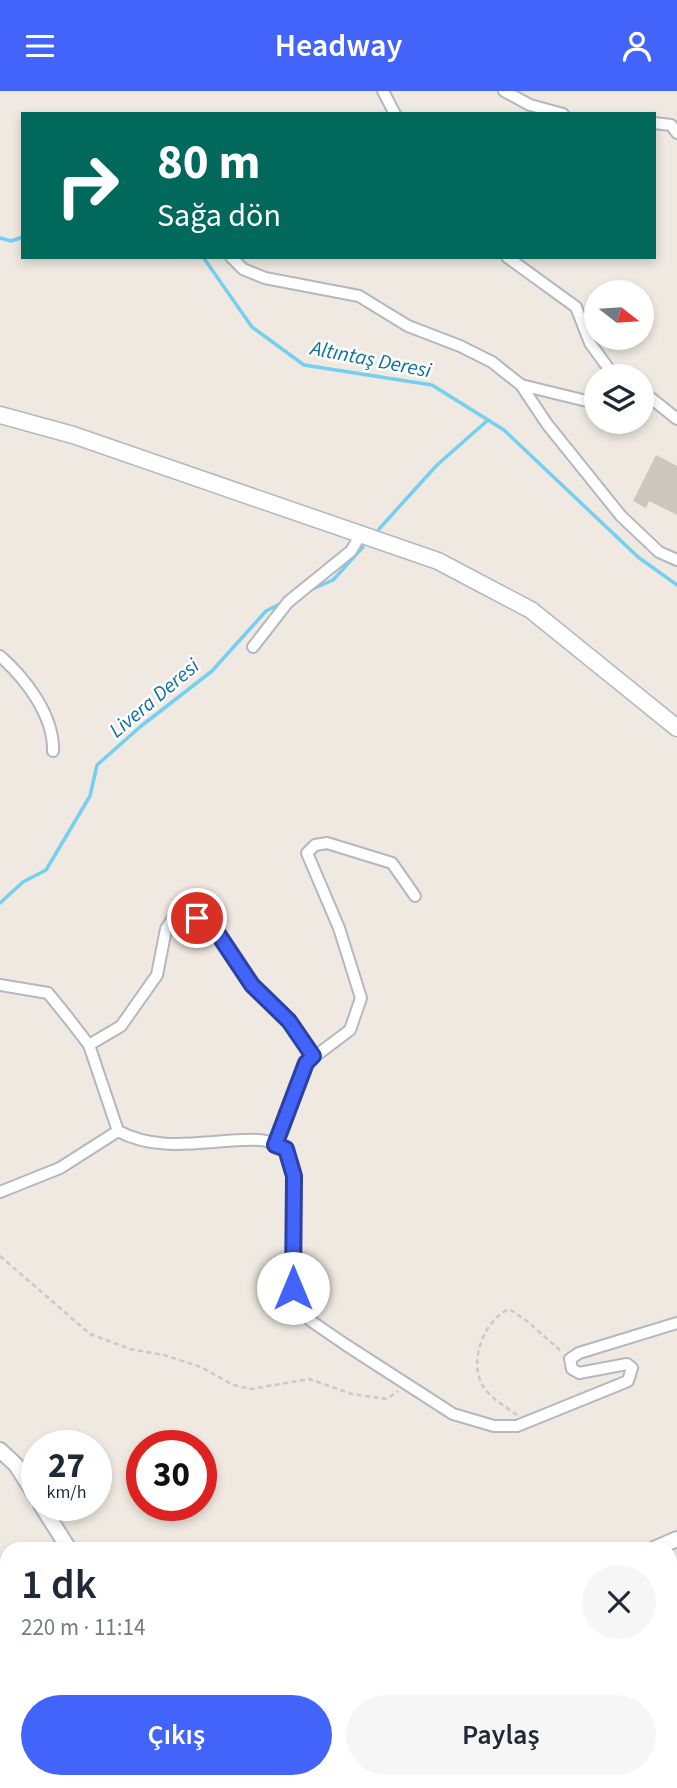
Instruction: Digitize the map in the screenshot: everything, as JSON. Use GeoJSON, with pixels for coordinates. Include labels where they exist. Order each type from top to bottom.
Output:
{"type":"FeatureCollection","features":[{"type":"Feature","properties":{"kind":"main road"},"geometry":{"type":"LineString","coordinates":[[0,415],[73,435],[438,561],[531,610],[677,728]]}},
{"type":"Feature","properties":{"kind":"street"},"geometry":{"type":"LineString","coordinates":[[383,91],[394,112]]}},
{"type":"Feature","properties":{"kind":"street"},"geometry":{"type":"LineString","coordinates":[[504,91],[530,105],[556,112]]}},
{"type":"Feature","properties":{"kind":"street"},"geometry":{"type":"LineString","coordinates":[[656,123],[671,125],[677,133]]}},
{"type":"Feature","properties":{"kind":"street"},"geometry":{"type":"LineString","coordinates":[[233,259],[243,269],[265,278],[359,296],[408,326],[460,346],[492,362],[521,385],[547,424],[621,516],[659,552],[677,560]]}},
{"type":"Feature","properties":{"kind":"street"},"geometry":{"type":"LineString","coordinates":[[510,259],[576,307],[590,343],[605,364]]}},
{"type":"Feature","properties":{"kind":"street"},"geometry":{"type":"LineString","coordinates":[[521,385],[584,400]]}},
{"type":"Feature","properties":{"kind":"street"},"geometry":{"type":"LineString","coordinates":[[654,401],[677,419]]}},
{"type":"Feature","properties":{"kind":"street"},"geometry":{"type":"LineString","coordinates":[[253,647],[288,602],[351,551],[360,534]]}},
{"type":"Feature","properties":{"kind":"street"},"geometry":{"type":"LineString","coordinates":[[0,656],[14,668],[46,716],[53,732],[53,751]]}},
{"type":"Feature","properties":{"kind":"street"},"geometry":{"type":"LineString","coordinates":[[275,1145],[306,1063],[350,1030],[361,998],[339,927],[307,853],[315,845],[327,843],[392,863],[415,896]]}},
{"type":"Feature","properties":{"kind":"street"},"geometry":{"type":"LineString","coordinates":[[89,1045],[121,1026],[157,975],[166,929],[180,908],[214,928],[252,985],[289,1021],[313,1056]]}},
{"type":"Feature","properties":{"kind":"street"},"geometry":{"type":"LineString","coordinates":[[0,985],[48,993],[89,1045],[118,1131],[137,1141],[198,1145],[262,1140],[286,1149],[294,1176],[293,1288],[311,1321],[453,1414],[494,1426],[517,1426],[628,1381],[632,1368],[627,1364],[579,1373],[572,1369],[570,1359],[579,1353],[677,1323]]}},
{"type":"Feature","properties":{"kind":"street"},"geometry":{"type":"LineString","coordinates":[[0,1192],[60,1168],[118,1131]]}},
{"type":"Feature","properties":{"kind":"street"},"geometry":{"type":"LineString","coordinates":[[0,1450],[21,1473]]}},
{"type":"Feature","properties":{"kind":"street"},"geometry":{"type":"LineString","coordinates":[[51,1521],[65,1542]]}},
{"type":"Feature","properties":{"kind":"path"},"geometry":{"type":"LineString","coordinates":[[0,1256],[90,1334],[130,1349],[164,1355],[201,1367],[233,1385],[251,1389],[309,1379],[352,1394],[387,1399],[399,1390],[418,1389]]}},
{"type":"Feature","properties":{"kind":"path"},"geometry":{"type":"LineString","coordinates":[[517,1422],[520,1418],[485,1389],[478,1378],[477,1361],[488,1326],[509,1309],[565,1354]]}},
{"type":"Feature","properties":{"kind":"building"},"geometry":{"type":"Polygon","coordinates":[[[656,455],[677,466],[677,515],[649,501],[646,508],[633,501],[656,455]]]}},
{"type":"Feature","properties":{"kind":"waterway","name":"Altıntaş Deresi"},"geometry":{"type":"LineString","coordinates":[[0,238],[11,241],[21,238]]}},
{"type":"Feature","properties":{"kind":"waterway","name":"Altıntaş Deresi"},"geometry":{"type":"LineString","coordinates":[[204,259],[252,327],[304,365],[432,385],[504,430],[638,557],[677,585]]}},
{"type":"Feature","properties":{"kind":"waterway","name":"Livera Deresi"},"geometry":{"type":"LineString","coordinates":[[379,529],[437,465],[488,420]]}},
{"type":"Feature","properties":{"kind":"waterway","name":"Livera Deresi"},"geometry":{"type":"LineString","coordinates":[[308,591],[333,580],[363,547]]}},
{"type":"Feature","properties":{"kind":"waterway","name":"Livera Deresi"},"geometry":{"type":"LineString","coordinates":[[0,903],[23,882],[46,870],[90,796],[97,765],[140,727],[212,671],[266,611],[282,603]]}},
{"type":"Feature","properties":{"kind":"route"},"geometry":{"type":"LineString","coordinates":[[197,918],[214,928],[252,985],[289,1021],[313,1056],[306,1063],[275,1145],[286,1149],[294,1176],[293,1288]]}}]}
